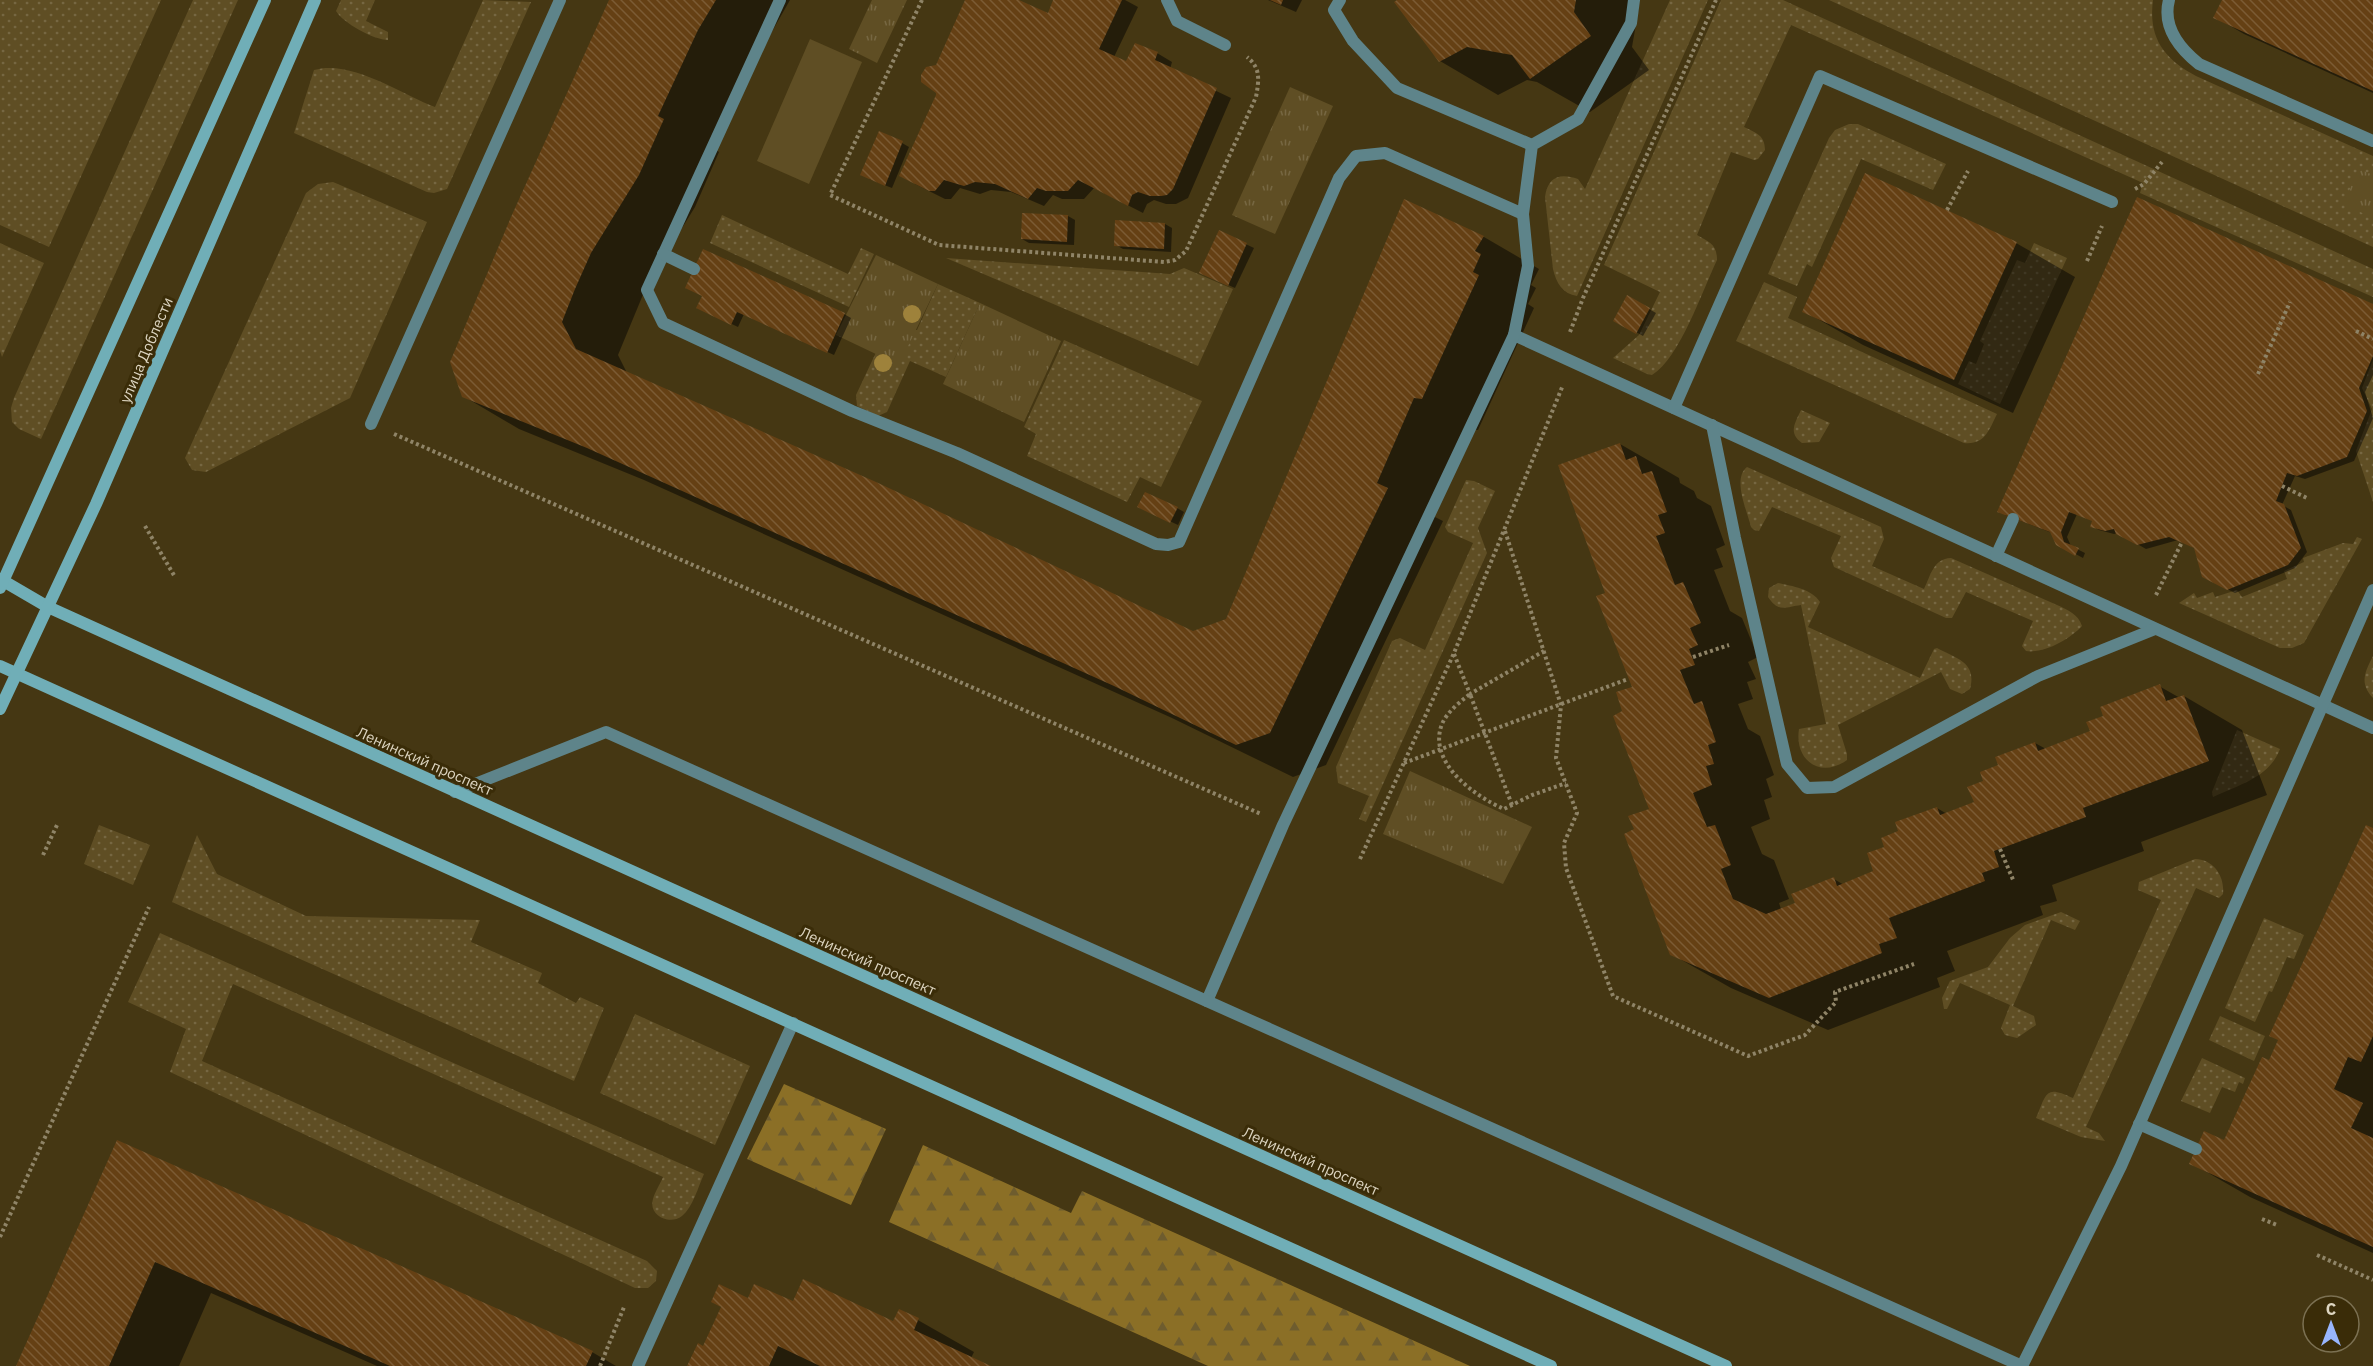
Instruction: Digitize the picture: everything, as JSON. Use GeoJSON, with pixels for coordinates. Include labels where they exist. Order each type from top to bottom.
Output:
{"type":"FeatureCollection","features":[{"type":"Feature","properties":{"kind":"main road"},"geometry":{"type":"LineString","coordinates":[[1,583],[265,0]]}},
{"type":"Feature","properties":{"kind":"main road","name":"улица Доблести"},"geometry":{"type":"LineString","coordinates":[[0,709],[100,494],[315,0]]}},
{"type":"Feature","properties":{"kind":"main road","name":"Ленинский проспект"},"geometry":{"type":"LineString","coordinates":[[1,583],[48,607],[455,792],[1726,1366]]}},
{"type":"Feature","properties":{"kind":"main road"},"geometry":{"type":"LineString","coordinates":[[0,666],[1551,1366]]}},
{"type":"Feature","properties":{"kind":"street"},"geometry":{"type":"LineString","coordinates":[[371,424],[560,0]]}},
{"type":"Feature","properties":{"kind":"street"},"geometry":{"type":"LineString","coordinates":[[780,0],[647,290],[663,323],[852,411],[957,453],[1156,544],[1168,545],[1179,542],[1339,178],[1356,156],[1385,153],[1417,165],[1523,214]]}},
{"type":"Feature","properties":{"kind":"street"},"geometry":{"type":"LineString","coordinates":[[1167,0],[1177,21],[1225,45]]}},
{"type":"Feature","properties":{"kind":"street"},"geometry":{"type":"LineString","coordinates":[[1532,145],[1578,119],[1631,22],[1634,0]]}},
{"type":"Feature","properties":{"kind":"street"},"geometry":{"type":"LineString","coordinates":[[2169,0],[2169,26],[2180,49],[2199,64],[2373,141]]}},
{"type":"Feature","properties":{"kind":"street"},"geometry":{"type":"LineString","coordinates":[[1333,3],[1353,41],[1397,88],[1532,145]]}},
{"type":"Feature","properties":{"kind":"street"},"geometry":{"type":"LineString","coordinates":[[1674,408],[1820,76],[2112,202]]}},
{"type":"Feature","properties":{"kind":"street"},"geometry":{"type":"LineString","coordinates":[[1207,1001],[1283,825],[1514,335],[1528,266],[1523,214],[1532,145]]}},
{"type":"Feature","properties":{"kind":"street"},"geometry":{"type":"LineString","coordinates":[[663,254],[694,269]]}},
{"type":"Feature","properties":{"kind":"street"},"geometry":{"type":"LineString","coordinates":[[1514,335],[2373,728]]}},
{"type":"Feature","properties":{"kind":"street"},"geometry":{"type":"LineString","coordinates":[[1712,425],[1730,518],[1787,764],[1807,788],[1834,787],[2038,676],[2155,628]]}},
{"type":"Feature","properties":{"kind":"street"},"geometry":{"type":"LineString","coordinates":[[1996,556],[2013,519]]}},
{"type":"Feature","properties":{"kind":"street"},"geometry":{"type":"LineString","coordinates":[[455,792],[606,732],[2022,1366],[2121,1166],[2373,590]]}},
{"type":"Feature","properties":{"kind":"street"},"geometry":{"type":"LineString","coordinates":[[638,1366],[793,1023]]}},
{"type":"Feature","properties":{"kind":"street"},"geometry":{"type":"LineString","coordinates":[[2139,1124],[2196,1149]]}},
{"type":"Feature","properties":{"kind":"path"},"geometry":{"type":"LineString","coordinates":[[922,0],[830,195],[939,245],[1164,262],[1175,260],[1186,250],[1256,97],[1260,78],[1254,63],[1225,45]]}},
{"type":"Feature","properties":{"kind":"path"},"geometry":{"type":"LineString","coordinates":[[1359,858],[1454,653],[1505,531],[1563,389],[1561,356],[1583,298],[1716,0]]}},
{"type":"Feature","properties":{"kind":"path"},"geometry":{"type":"LineString","coordinates":[[1947,210],[1968,171]]}},
{"type":"Feature","properties":{"kind":"path"},"geometry":{"type":"LineString","coordinates":[[2258,374],[2290,302]]}},
{"type":"Feature","properties":{"kind":"path"},"geometry":{"type":"LineString","coordinates":[[2356,331],[2373,339]]}},
{"type":"Feature","properties":{"kind":"path"},"geometry":{"type":"LineString","coordinates":[[371,424],[1283,825]]}},
{"type":"Feature","properties":{"kind":"path"},"geometry":{"type":"LineString","coordinates":[[2282,486],[2309,499]]}},
{"type":"Feature","properties":{"kind":"path"},"geometry":{"type":"LineString","coordinates":[[145,526],[175,577]]}},
{"type":"Feature","properties":{"kind":"path"},"geometry":{"type":"LineString","coordinates":[[1505,531],[1561,705],[1556,758],[1577,813],[1564,843],[1566,868],[1613,996],[1748,1056],[1805,1035],[1836,1002],[1836,992],[1914,964]]}},
{"type":"Feature","properties":{"kind":"path"},"geometry":{"type":"LineString","coordinates":[[2156,596],[2182,542]]}},
{"type":"Feature","properties":{"kind":"path"},"geometry":{"type":"LineString","coordinates":[[1693,657],[1729,645]]}},
{"type":"Feature","properties":{"kind":"path"},"geometry":{"type":"LineString","coordinates":[[1544,651],[1470,693],[1456,705],[1442,723],[1438,741],[1440,749],[1459,780],[1486,801],[1504,809],[1532,795],[1566,783]]}},
{"type":"Feature","properties":{"kind":"path"},"geometry":{"type":"LineString","coordinates":[[1454,653],[1512,805]]}},
{"type":"Feature","properties":{"kind":"path"},"geometry":{"type":"LineString","coordinates":[[1403,763],[1628,679]]}},
{"type":"Feature","properties":{"kind":"path"},"geometry":{"type":"LineString","coordinates":[[43,855],[57,825]]}},
{"type":"Feature","properties":{"kind":"path"},"geometry":{"type":"LineString","coordinates":[[2000,849],[2014,882]]}},
{"type":"Feature","properties":{"kind":"path"},"geometry":{"type":"LineString","coordinates":[[0,1237],[149,907]]}},
{"type":"Feature","properties":{"kind":"path"},"geometry":{"type":"LineString","coordinates":[[2262,1219],[2277,1225]]}},
{"type":"Feature","properties":{"kind":"path"},"geometry":{"type":"LineString","coordinates":[[2317,1255],[2373,1280]]}},
{"type":"Feature","properties":{"kind":"path"},"geometry":{"type":"LineString","coordinates":[[600,1366],[624,1307]]}},
{"type":"Feature","properties":{"kind":"green space"},"geometry":{"type":"Polygon","coordinates":[[[0,0],[161,0],[49,247],[0,225],[0,0]]]}},
{"type":"Feature","properties":{"kind":"green space"},"geometry":{"type":"Polygon","coordinates":[[[193,0],[238,0],[41,439],[19,429],[12,422],[11,408],[14,398],[193,0]]]}},
{"type":"Feature","properties":{"kind":"green space"},"geometry":{"type":"Polygon","coordinates":[[[341,0],[375,0],[366,21],[388,32],[388,40],[367,34],[345,21],[336,11],[341,0]]]}},
{"type":"Feature","properties":{"kind":"green space"},"geometry":{"type":"Polygon","coordinates":[[[483,0],[531,2],[447,189],[434,193],[427,192],[294,133],[314,70],[344,69],[360,73],[435,107],[483,0]]]}},
{"type":"Feature","properties":{"kind":"green space"},"geometry":{"type":"Polygon","coordinates":[[[872,0],[907,0],[877,63],[849,49],[872,0]]]}},
{"type":"Feature","properties":{"kind":"green space"},"geometry":{"type":"Polygon","coordinates":[[[1670,0],[1708,0],[1577,296],[1572,295],[1561,287],[1553,269],[1545,197],[1547,190],[1552,180],[1566,176],[1578,179],[1585,189],[1670,0]]]}},
{"type":"Feature","properties":{"kind":"green space"},"geometry":{"type":"Polygon","coordinates":[[[1721,0],[1783,0],[2373,269],[2373,297],[2140,193],[2143,183],[1791,25],[1744,127],[1762,138],[1765,150],[1758,159],[1754,160],[1731,152],[1697,235],[1714,247],[1717,260],[1689,323],[1672,354],[1652,375],[1647,374],[1613,358],[1639,335],[1660,292],[1604,265],[1721,0]]]}},
{"type":"Feature","properties":{"kind":"green space"},"geometry":{"type":"Polygon","coordinates":[[[1829,0],[2153,0],[2153,26],[2156,36],[2167,55],[2175,62],[2196,76],[2373,156],[2373,247],[1829,0]]]}},
{"type":"Feature","properties":{"kind":"green space"},"geometry":{"type":"Polygon","coordinates":[[[810,39],[862,62],[809,184],[757,161],[810,39]]]}},
{"type":"Feature","properties":{"kind":"green space"},"geometry":{"type":"Polygon","coordinates":[[[1290,87],[1333,106],[1275,234],[1232,215],[1290,87]]]}},
{"type":"Feature","properties":{"kind":"green space"},"geometry":{"type":"Polygon","coordinates":[[[1849,124],[1858,124],[1946,164],[1933,190],[1861,159],[1812,267],[1807,264],[1797,286],[1768,274],[1829,138],[1835,130],[1849,124]]]}},
{"type":"Feature","properties":{"kind":"green space"},"geometry":{"type":"Polygon","coordinates":[[[2359,169],[2373,175],[2373,218],[2343,204],[2359,169]]]}},
{"type":"Feature","properties":{"kind":"green space"},"geometry":{"type":"Polygon","coordinates":[[[333,182],[427,222],[350,398],[206,472],[192,470],[185,458],[306,193],[318,184],[333,182]]]}},
{"type":"Feature","properties":{"kind":"green space"},"geometry":{"type":"Polygon","coordinates":[[[722,215],[848,274],[861,248],[874,254],[849,307],[710,243],[722,215]]]}},
{"type":"Feature","properties":{"kind":"green space"},"geometry":{"type":"Polygon","coordinates":[[[0,243],[44,263],[2,357],[0,351],[0,243]]]}},
{"type":"Feature","properties":{"kind":"green space"},"geometry":{"type":"Polygon","coordinates":[[[2034,243],[2067,258],[2000,404],[1958,384],[1969,361],[1976,364],[1984,344],[1980,341],[2017,260],[2025,263],[2034,243]]]}},
{"type":"Feature","properties":{"kind":"green space"},"geometry":{"type":"Polygon","coordinates":[[[876,255],[938,284],[899,365],[836,335],[876,255]]]}},
{"type":"Feature","properties":{"kind":"green space"},"geometry":{"type":"Polygon","coordinates":[[[946,258],[1170,274],[1184,268],[1233,289],[1198,366],[946,258]]]}},
{"type":"Feature","properties":{"kind":"green space"},"geometry":{"type":"Polygon","coordinates":[[[1764,282],[1797,297],[1788,318],[1997,414],[1989,431],[1977,442],[1964,443],[1736,341],[1764,282]]]}},
{"type":"Feature","properties":{"kind":"green space"},"geometry":{"type":"Polygon","coordinates":[[[938,284],[980,303],[946,377],[910,361],[887,412],[878,416],[857,406],[856,395],[888,327],[917,330],[938,284]]]}},
{"type":"Feature","properties":{"kind":"green space"},"geometry":{"type":"Polygon","coordinates":[[[980,303],[1061,341],[1024,422],[943,384],[980,303]]]}},
{"type":"Feature","properties":{"kind":"green space"},"geometry":{"type":"Polygon","coordinates":[[[1064,340],[1202,401],[1161,487],[1140,477],[1127,502],[1027,456],[1036,434],[1024,427],[1064,340]]]}},
{"type":"Feature","properties":{"kind":"green space"},"geometry":{"type":"Polygon","coordinates":[[[2373,360],[2373,502],[2356,451],[2372,409],[2362,388],[2373,360]]]}},
{"type":"Feature","properties":{"kind":"green space"},"geometry":{"type":"Polygon","coordinates":[[[1801,410],[1830,423],[1819,442],[1802,443],[1795,435],[1794,428],[1801,410]]]}},
{"type":"Feature","properties":{"kind":"green space"},"geometry":{"type":"Polygon","coordinates":[[[1747,467],[1881,527],[1884,539],[1872,566],[1924,589],[1936,565],[1940,561],[1951,558],[2065,609],[2075,615],[2082,626],[2071,636],[2048,648],[2026,651],[2022,646],[2033,621],[1966,592],[1952,618],[1946,618],[1834,567],[1831,558],[1841,536],[1772,507],[1759,531],[1754,530],[1744,504],[1741,487],[1743,472],[1747,467]]]}},
{"type":"Feature","properties":{"kind":"green space"},"geometry":{"type":"Polygon","coordinates":[[[1466,480],[1474,481],[1495,491],[1478,528],[1487,553],[1366,822],[1359,819],[1369,796],[1338,783],[1336,767],[1392,641],[1400,638],[1425,650],[1473,543],[1448,532],[1445,527],[1466,480]]]}},
{"type":"Feature","properties":{"kind":"green space"},"geometry":{"type":"Polygon","coordinates":[[[2357,537],[2362,539],[2304,643],[2292,648],[2280,648],[2179,603],[2194,593],[2197,598],[2213,592],[2215,597],[2237,590],[2242,597],[2287,579],[2284,571],[2304,562],[2303,558],[2343,543],[2353,544],[2357,537]]]}},
{"type":"Feature","properties":{"kind":"green space"},"geometry":{"type":"Polygon","coordinates":[[[1778,583],[1807,591],[1820,602],[1808,627],[1920,678],[1934,649],[1937,648],[1964,662],[1971,673],[1970,689],[1962,694],[1950,689],[1941,672],[1838,725],[1847,760],[1828,768],[1811,764],[1801,750],[1799,729],[1826,724],[1801,605],[1783,608],[1772,602],[1768,597],[1769,588],[1778,583]]]}},
{"type":"Feature","properties":{"kind":"green space"},"geometry":{"type":"Polygon","coordinates":[[[2373,656],[2373,698],[2366,687],[2365,677],[2373,656]]]}},
{"type":"Feature","properties":{"kind":"green space"},"geometry":{"type":"Polygon","coordinates":[[[2237,730],[2280,749],[2275,759],[2261,774],[2213,797],[2212,792],[2237,730]]]}},
{"type":"Feature","properties":{"kind":"green space"},"geometry":{"type":"Polygon","coordinates":[[[1410,771],[1532,827],[1503,884],[1383,834],[1410,771]]]}},
{"type":"Feature","properties":{"kind":"green space"},"geometry":{"type":"Polygon","coordinates":[[[99,825],[150,845],[133,885],[84,864],[99,825]]]}},
{"type":"Feature","properties":{"kind":"green space"},"geometry":{"type":"Polygon","coordinates":[[[197,835],[217,874],[306,916],[480,920],[471,942],[542,973],[538,983],[576,1003],[580,997],[604,1008],[574,1081],[172,902],[197,835]]]}},
{"type":"Feature","properties":{"kind":"green space"},"geometry":{"type":"Polygon","coordinates":[[[2195,859],[2212,865],[2220,875],[2223,894],[2219,898],[2196,888],[2086,1127],[2099,1133],[2105,1141],[2081,1137],[2036,1118],[2048,1093],[2057,1092],[2073,1098],[2161,900],[2138,890],[2139,882],[2195,859]]]}},
{"type":"Feature","properties":{"kind":"green space"},"geometry":{"type":"Polygon","coordinates":[[[2061,912],[2080,921],[2075,930],[2051,920],[2013,1006],[2034,1016],[2036,1025],[2017,1038],[2005,1035],[2001,1028],[2010,1005],[1960,983],[1947,1009],[1944,1009],[1942,998],[1950,981],[1988,967],[2010,938],[2025,925],[2061,912]]]}},
{"type":"Feature","properties":{"kind":"green space"},"geometry":{"type":"Polygon","coordinates":[[[2264,918],[2304,935],[2294,959],[2287,957],[2272,992],[2269,991],[2255,1022],[2225,1008],[2264,918]]]}},
{"type":"Feature","properties":{"kind":"green space"},"geometry":{"type":"Polygon","coordinates":[[[160,933],[704,1174],[692,1202],[682,1216],[671,1220],[661,1217],[652,1205],[663,1177],[233,984],[202,1061],[647,1261],[657,1271],[656,1281],[648,1288],[635,1288],[170,1072],[186,1029],[128,1002],[160,933]]]}},
{"type":"Feature","properties":{"kind":"green space"},"geometry":{"type":"Polygon","coordinates":[[[635,1014],[750,1066],[715,1145],[600,1093],[635,1014]]]}},
{"type":"Feature","properties":{"kind":"green space"},"geometry":{"type":"Polygon","coordinates":[[[2220,1016],[2265,1036],[2254,1061],[2209,1040],[2220,1016]]]}},
{"type":"Feature","properties":{"kind":"green space"},"geometry":{"type":"Polygon","coordinates":[[[2202,1058],[2245,1078],[2243,1084],[2239,1082],[2235,1092],[2222,1087],[2210,1113],[2181,1101],[2202,1058]]]}},
{"type":"Feature","properties":{"kind":"green space"},"geometry":{"type":"Polygon","coordinates":[[[784,1084],[886,1129],[851,1205],[747,1159],[784,1084]]]}},
{"type":"Feature","properties":{"kind":"green space"},"geometry":{"type":"Polygon","coordinates":[[[923,1145],[1071,1213],[1082,1191],[1470,1366],[1208,1366],[889,1222],[923,1145]]]}},
{"type":"Feature","properties":{"kind":"building"},"geometry":{"type":"Polygon","coordinates":[[[609,0],[716,0],[698,30],[658,116],[664,119],[639,175],[591,253],[575,289],[562,322],[576,349],[876,482],[1193,631],[1226,619],[1404,199],[1484,236],[1475,251],[1481,254],[1473,272],[1479,275],[1422,399],[1414,398],[1377,483],[1388,488],[1270,733],[1236,745],[1114,686],[587,448],[462,397],[450,362],[511,217],[609,0]]]}},
{"type":"Feature","properties":{"kind":"building"},"geometry":{"type":"Polygon","coordinates":[[[965,0],[1019,0],[1048,13],[1053,0],[1122,0],[1099,49],[1126,61],[1135,43],[1158,52],[1155,60],[1217,88],[1173,189],[1167,195],[1161,196],[1150,196],[1138,192],[1132,195],[1128,206],[1078,180],[1068,191],[1046,191],[1037,188],[1028,199],[995,184],[975,182],[964,186],[944,180],[935,191],[929,191],[899,176],[936,95],[921,82],[921,75],[926,67],[936,65],[965,0]]]}},
{"type":"Feature","properties":{"kind":"building"},"geometry":{"type":"Polygon","coordinates":[[[1270,0],[1283,0],[1281,5],[1270,0]]]}},
{"type":"Feature","properties":{"kind":"building"},"geometry":{"type":"Polygon","coordinates":[[[1397,0],[1576,0],[1574,12],[1591,36],[1530,79],[1512,55],[1467,47],[1439,62],[1394,2],[1397,0]]]}},
{"type":"Feature","properties":{"kind":"building"},"geometry":{"type":"Polygon","coordinates":[[[2222,0],[2373,0],[2373,91],[2213,18],[2222,0]]]}},
{"type":"Feature","properties":{"kind":"building"},"geometry":{"type":"Polygon","coordinates":[[[879,131],[903,141],[885,186],[860,175],[879,131]]]}},
{"type":"Feature","properties":{"kind":"building"},"geometry":{"type":"Polygon","coordinates":[[[1865,173],[2017,242],[1954,380],[1802,312],[1865,173]]]}},
{"type":"Feature","properties":{"kind":"building"},"geometry":{"type":"Polygon","coordinates":[[[2137,197],[2373,304],[2373,356],[2359,388],[2367,411],[2347,457],[2297,476],[2287,473],[2276,501],[2284,504],[2301,548],[2288,565],[2227,590],[2202,577],[2194,548],[2169,537],[2137,545],[2116,534],[2114,529],[2105,531],[2090,527],[2092,521],[2069,512],[2061,532],[2064,542],[2079,548],[2075,556],[2056,545],[2050,532],[1997,512],[2137,197]]]}},
{"type":"Feature","properties":{"kind":"building"},"geometry":{"type":"Polygon","coordinates":[[[1022,213],[1068,215],[1067,242],[1021,239],[1022,213]]]}},
{"type":"Feature","properties":{"kind":"building"},"geometry":{"type":"Polygon","coordinates":[[[1115,220],[1165,223],[1164,249],[1114,246],[1115,220]]]}},
{"type":"Feature","properties":{"kind":"building"},"geometry":{"type":"Polygon","coordinates":[[[1219,230],[1247,243],[1228,286],[1199,273],[1219,230]]]}},
{"type":"Feature","properties":{"kind":"building"},"geometry":{"type":"Polygon","coordinates":[[[703,249],[845,313],[827,353],[737,312],[731,325],[696,308],[702,296],[685,288],[703,249]]]}},
{"type":"Feature","properties":{"kind":"building"},"geometry":{"type":"Polygon","coordinates":[[[1627,295],[1650,308],[1636,334],[1613,321],[1627,295]]]}},
{"type":"Feature","properties":{"kind":"building"},"geometry":{"type":"Polygon","coordinates":[[[1620,443],[1626,460],[1636,456],[1642,474],[1652,471],[1667,512],[1658,515],[1665,533],[1656,536],[1675,585],[1683,582],[1701,623],[1690,628],[1698,645],[1689,649],[1695,665],[1680,670],[1694,704],[1702,701],[1716,742],[1708,745],[1714,764],[1706,766],[1712,785],[1693,793],[1707,827],[1715,825],[1731,865],[1721,869],[1733,899],[1766,914],[1795,903],[1791,894],[1834,877],[1837,886],[1873,871],[1867,853],[1884,847],[1881,838],[1898,831],[1895,822],[1937,807],[1940,815],[1974,802],[1967,787],[1983,781],[1980,772],[1998,765],[1995,757],[2035,742],[2038,751],[2090,731],[2086,722],[2103,716],[2100,707],[2160,684],[2166,701],[2184,695],[2209,761],[2083,808],[2086,817],[1994,851],[1999,867],[1982,873],[1985,881],[1889,918],[1897,938],[1879,944],[1882,953],[1769,998],[1670,955],[1624,834],[1634,829],[1628,816],[1649,809],[1613,716],[1622,711],[1616,692],[1632,687],[1596,596],[1605,593],[1558,465],[1620,443]]]}},
{"type":"Feature","properties":{"kind":"building"},"geometry":{"type":"Polygon","coordinates":[[[1145,492],[1178,507],[1170,523],[1137,507],[1145,492]]]}},
{"type":"Feature","properties":{"kind":"building"},"geometry":{"type":"Polygon","coordinates":[[[2366,825],[2373,828],[2373,1036],[2361,1062],[2348,1057],[2334,1089],[2363,1103],[2351,1128],[2373,1138],[2373,1247],[2189,1164],[2204,1131],[2224,1140],[2262,1057],[2269,1060],[2278,1040],[2269,1036],[2366,825]]]}},
{"type":"Feature","properties":{"kind":"building"},"geometry":{"type":"Polygon","coordinates":[[[117,1140],[593,1351],[586,1366],[390,1366],[155,1262],[109,1366],[16,1366],[117,1140]]]}},
{"type":"Feature","properties":{"kind":"building"},"geometry":{"type":"Polygon","coordinates":[[[803,1279],[893,1321],[899,1309],[919,1318],[914,1330],[991,1366],[820,1366],[778,1346],[769,1366],[687,1366],[698,1343],[703,1346],[721,1307],[711,1302],[719,1284],[748,1298],[754,1284],[793,1301],[803,1279]]]}}]}
